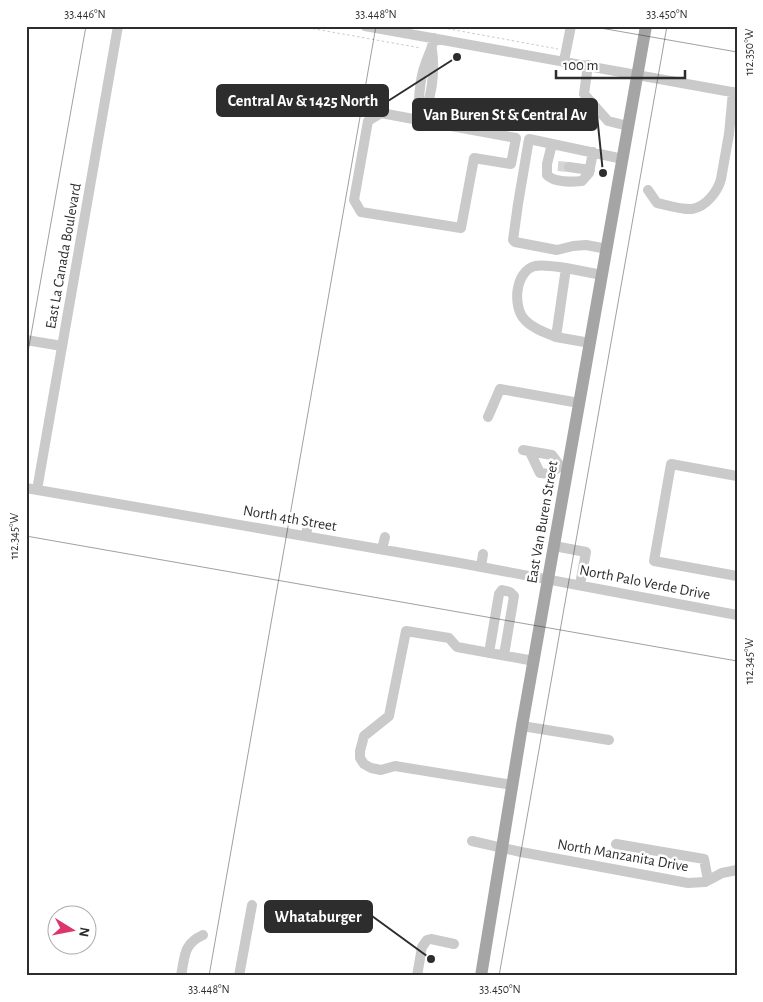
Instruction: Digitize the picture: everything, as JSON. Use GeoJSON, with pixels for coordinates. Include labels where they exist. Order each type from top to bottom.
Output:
{"type":"FeatureCollection","features":[{"type":"Feature","properties":{"kind":"main road","name":"East Van Buren Street"},"geometry":{"type":"LineString","coordinates":[[481,976],[522,726],[549,579],[564,467],[580,403],[646,26]]}},
{"type":"Feature","properties":{"kind":"street","name":"East La Canada Boulevard"},"geometry":{"type":"LineString","coordinates":[[37,490],[118,26]]}},
{"type":"Feature","properties":{"kind":"street"},"geometry":{"type":"LineString","coordinates":[[365,26],[434,38],[565,56],[588,65],[735,92],[721,179],[719,186],[707,200],[691,209],[657,203],[648,190]]}},
{"type":"Feature","properties":{"kind":"street"},"geometry":{"type":"LineString","coordinates":[[565,56],[570,26]]}},
{"type":"Feature","properties":{"kind":"street"},"geometry":{"type":"LineString","coordinates":[[420,120],[418,110],[424,64],[432,50],[434,38]]}},
{"type":"Feature","properties":{"kind":"street"},"geometry":{"type":"LineString","coordinates":[[588,65],[584,94],[608,121],[628,126]]}},
{"type":"Feature","properties":{"kind":"street"},"geometry":{"type":"LineString","coordinates":[[381,113],[420,120],[516,138],[511,164],[474,158],[461,228],[361,212],[354,200],[368,121],[381,113]]}},
{"type":"Feature","properties":{"kind":"street"},"geometry":{"type":"LineString","coordinates":[[607,249],[573,246],[558,250],[515,242],[513,240],[518,204],[530,139],[622,159]]}},
{"type":"Feature","properties":{"kind":"street"},"geometry":{"type":"LineString","coordinates":[[552,144],[546,175],[549,178],[569,182],[582,181],[590,170],[593,152]]}},
{"type":"Feature","properties":{"kind":"street"},"geometry":{"type":"LineString","coordinates":[[547,164],[590,170]]}},
{"type":"Feature","properties":{"kind":"street"},"geometry":{"type":"LineString","coordinates":[[590,343],[556,337],[545,333],[525,320],[520,312],[516,294],[521,278],[527,270],[535,266],[566,268],[602,275]]}},
{"type":"Feature","properties":{"kind":"street"},"geometry":{"type":"LineString","coordinates":[[556,337],[566,268]]}},
{"type":"Feature","properties":{"kind":"street"},"geometry":{"type":"LineString","coordinates":[[26,340],[62,346]]}},
{"type":"Feature","properties":{"kind":"street"},"geometry":{"type":"LineString","coordinates":[[488,417],[500,390],[580,403]]}},
{"type":"Feature","properties":{"kind":"street"},"geometry":{"type":"LineString","coordinates":[[527,451],[552,455],[564,467],[550,474],[540,472],[527,451]]}},
{"type":"Feature","properties":{"kind":"street"},"geometry":{"type":"LineString","coordinates":[[737,476],[671,464],[654,561],[737,576]]}},
{"type":"Feature","properties":{"kind":"street","name":"North 4th Street"},"geometry":{"type":"LineString","coordinates":[[26,488],[549,579]]}},
{"type":"Feature","properties":{"kind":"street"},"geometry":{"type":"LineString","coordinates":[[306,536],[308,524]]}},
{"type":"Feature","properties":{"kind":"street"},"geometry":{"type":"LineString","coordinates":[[382,549],[385,538]]}},
{"type":"Feature","properties":{"kind":"street"},"geometry":{"type":"LineString","coordinates":[[554,546],[586,552],[580,585]]}},
{"type":"Feature","properties":{"kind":"street"},"geometry":{"type":"LineString","coordinates":[[481,567],[483,554]]}},
{"type":"Feature","properties":{"kind":"street","name":"North Palo Verde Drive"},"geometry":{"type":"LineString","coordinates":[[549,579],[737,615]]}},
{"type":"Feature","properties":{"kind":"street"},"geometry":{"type":"LineString","coordinates":[[489,653],[499,594],[502,590],[510,592],[514,596],[504,655]]}},
{"type":"Feature","properties":{"kind":"street"},"geometry":{"type":"LineString","coordinates":[[512,785],[395,766],[381,770],[371,768],[364,764],[360,758],[360,751],[364,736],[389,716],[406,631],[449,638],[457,647],[534,661]]}},
{"type":"Feature","properties":{"kind":"street"},"geometry":{"type":"LineString","coordinates":[[522,726],[609,740]]}},
{"type":"Feature","properties":{"kind":"street","name":"North Manzanita Drive"},"geometry":{"type":"LineString","coordinates":[[472,841],[688,883],[708,880],[722,873],[737,870]]}},
{"type":"Feature","properties":{"kind":"street"},"geometry":{"type":"LineString","coordinates":[[616,844],[704,859],[708,880]]}},
{"type":"Feature","properties":{"kind":"street"},"geometry":{"type":"LineString","coordinates":[[239,976],[252,905]]}},
{"type":"Feature","properties":{"kind":"street"},"geometry":{"type":"LineString","coordinates":[[182,976],[187,948],[194,940],[203,935]]}},
{"type":"Feature","properties":{"kind":"street"},"geometry":{"type":"LineString","coordinates":[[417,976],[422,947],[427,940],[454,944]]}},
{"type":"Feature","properties":{"kind":"path"},"geometry":{"type":"LineString","coordinates":[[298,26],[432,50]]}},
{"type":"Feature","properties":{"kind":"path"},"geometry":{"type":"LineString","coordinates":[[433,26],[565,56]]}},
{"type":"Feature","properties":{"kind":"tunnel"},"geometry":{"type":"LineString","coordinates":[[558,166],[569,167]]}},
{"type":"Feature","properties":{"kind":"place","name":"Central Av & 1425 North"},"geometry":{"type":"Point","coordinates":[457,57]}},
{"type":"Feature","properties":{"kind":"place","name":"Van Buren St & Central Av"},"geometry":{"type":"Point","coordinates":[603,173]}},
{"type":"Feature","properties":{"kind":"place","name":"Whataburger"},"geometry":{"type":"Point","coordinates":[431,959]}}]}
